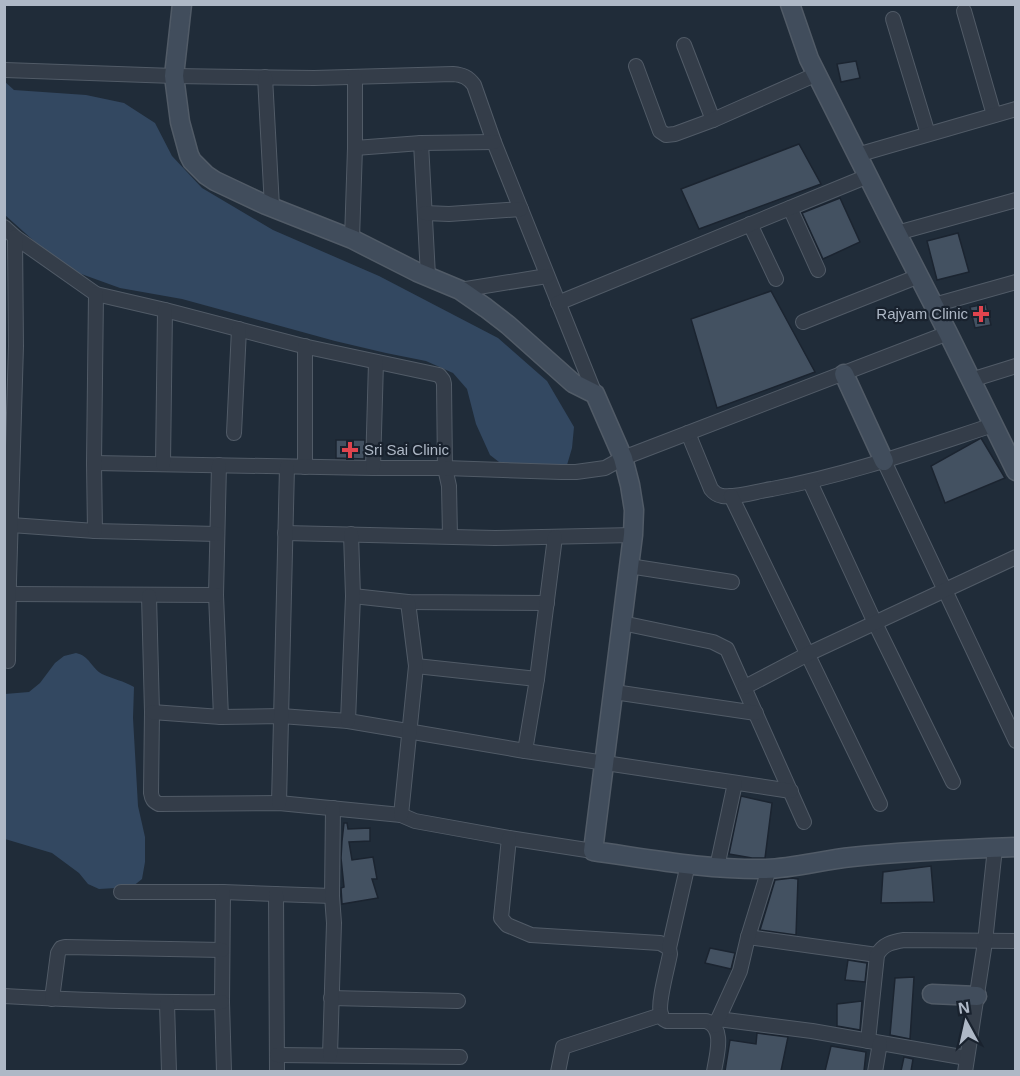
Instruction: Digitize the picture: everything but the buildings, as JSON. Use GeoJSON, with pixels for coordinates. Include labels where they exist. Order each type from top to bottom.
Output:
{"type":"FeatureCollection","features":[{"type":"Feature","properties":{"kind":"street"},"geometry":{"type":"LineString","coordinates":[[182,4],[174,76],[180,122],[192,162],[215,181],[352,239],[460,290],[508,326],[573,383],[595,394]]}},
{"type":"Feature","properties":{"kind":"street"},"geometry":{"type":"LineString","coordinates":[[790,4],[809,59],[1016,471]]}},
{"type":"Feature","properties":{"kind":"street"},"geometry":{"type":"LineString","coordinates":[[964,11],[994,115]]}},
{"type":"Feature","properties":{"kind":"street"},"geometry":{"type":"LineString","coordinates":[[893,19],[928,134]]}},
{"type":"Feature","properties":{"kind":"street"},"geometry":{"type":"LineString","coordinates":[[684,45],[713,120]]}},
{"type":"Feature","properties":{"kind":"street"},"geometry":{"type":"LineString","coordinates":[[636,66],[660,131],[666,135],[713,120],[817,74]]}},
{"type":"Feature","properties":{"kind":"street"},"geometry":{"type":"LineString","coordinates":[[5,69],[174,76],[314,78],[453,74],[470,78],[520,209],[623,458],[634,510],[633,536],[593,851]]}},
{"type":"Feature","properties":{"kind":"street"},"geometry":{"type":"LineString","coordinates":[[265,77],[272,207]]}},
{"type":"Feature","properties":{"kind":"street"},"geometry":{"type":"LineString","coordinates":[[352,239],[355,77]]}},
{"type":"Feature","properties":{"kind":"street"},"geometry":{"type":"LineString","coordinates":[[857,155],[1016,109]]}},
{"type":"Feature","properties":{"kind":"street"},"geometry":{"type":"LineString","coordinates":[[355,148],[422,143],[494,142]]}},
{"type":"Feature","properties":{"kind":"street"},"geometry":{"type":"LineString","coordinates":[[422,143],[428,276]]}},
{"type":"Feature","properties":{"kind":"street"},"geometry":{"type":"LineString","coordinates":[[558,303],[868,176]]}},
{"type":"Feature","properties":{"kind":"street"},"geometry":{"type":"LineString","coordinates":[[897,233],[1016,200]]}},
{"type":"Feature","properties":{"kind":"street"},"geometry":{"type":"LineString","coordinates":[[790,208],[818,270]]}},
{"type":"Feature","properties":{"kind":"street"},"geometry":{"type":"LineString","coordinates":[[425,213],[449,214],[520,209]]}},
{"type":"Feature","properties":{"kind":"street"},"geometry":{"type":"LineString","coordinates":[[750,224],[776,279]]}},
{"type":"Feature","properties":{"kind":"street"},"geometry":{"type":"LineString","coordinates":[[10,232],[96,294],[165,309],[305,346],[441,376],[443,380],[445,468],[449,486],[450,536]]}},
{"type":"Feature","properties":{"kind":"street"},"geometry":{"type":"LineString","coordinates":[[8,661],[11,525],[10,232]]}},
{"type":"Feature","properties":{"kind":"street"},"geometry":{"type":"LineString","coordinates":[[460,290],[547,276]]}},
{"type":"Feature","properties":{"kind":"street"},"geometry":{"type":"LineString","coordinates":[[803,322],[919,276]]}},
{"type":"Feature","properties":{"kind":"street"},"geometry":{"type":"LineString","coordinates":[[934,305],[1016,282]]}},
{"type":"Feature","properties":{"kind":"street"},"geometry":{"type":"LineString","coordinates":[[95,531],[96,294]]}},
{"type":"Feature","properties":{"kind":"street"},"geometry":{"type":"LineString","coordinates":[[163,464],[165,309]]}},
{"type":"Feature","properties":{"kind":"street"},"geometry":{"type":"LineString","coordinates":[[234,433],[239,329]]}},
{"type":"Feature","properties":{"kind":"street"},"geometry":{"type":"LineString","coordinates":[[94,463],[576,472],[605,468],[623,458],[948,333]]}},
{"type":"Feature","properties":{"kind":"street"},"geometry":{"type":"LineString","coordinates":[[305,346],[305,467]]}},
{"type":"Feature","properties":{"kind":"street"},"geometry":{"type":"LineString","coordinates":[[374,468],[376,362]]}},
{"type":"Feature","properties":{"kind":"street"},"geometry":{"type":"LineString","coordinates":[[971,380],[1016,366]]}},
{"type":"Feature","properties":{"kind":"street"},"geometry":{"type":"LineString","coordinates":[[844,374],[1016,741]]}},
{"type":"Feature","properties":{"kind":"street"},"geometry":{"type":"LineString","coordinates":[[688,434],[711,489],[715,494],[732,496],[810,482],[884,461],[993,425]]}},
{"type":"Feature","properties":{"kind":"street"},"geometry":{"type":"LineString","coordinates":[[219,465],[216,595],[221,717]]}},
{"type":"Feature","properties":{"kind":"street"},"geometry":{"type":"LineString","coordinates":[[279,803],[287,466]]}},
{"type":"Feature","properties":{"kind":"street"},"geometry":{"type":"LineString","coordinates":[[810,482],[875,623],[953,782]]}},
{"type":"Feature","properties":{"kind":"street"},"geometry":{"type":"LineString","coordinates":[[732,496],[880,804]]}},
{"type":"Feature","properties":{"kind":"street"},"geometry":{"type":"LineString","coordinates":[[11,525],[95,531],[217,534]]}},
{"type":"Feature","properties":{"kind":"street"},"geometry":{"type":"LineString","coordinates":[[285,533],[495,538],[633,536]]}},
{"type":"Feature","properties":{"kind":"street"},"geometry":{"type":"LineString","coordinates":[[348,721],[353,596],[351,534]]}},
{"type":"Feature","properties":{"kind":"street"},"geometry":{"type":"LineString","coordinates":[[525,751],[537,680],[555,537]]}},
{"type":"Feature","properties":{"kind":"street"},"geometry":{"type":"LineString","coordinates":[[745,687],[808,654],[1016,557]]}},
{"type":"Feature","properties":{"kind":"street"},"geometry":{"type":"LineString","coordinates":[[629,566],[732,582]]}},
{"type":"Feature","properties":{"kind":"street"},"geometry":{"type":"LineString","coordinates":[[9,594],[216,595]]}},
{"type":"Feature","properties":{"kind":"street"},"geometry":{"type":"LineString","coordinates":[[149,596],[152,712],[151,793],[153,800],[159,804],[279,803],[333,808],[401,816],[509,838],[593,851],[717,867],[769,869],[851,857],[1016,847]]}},
{"type":"Feature","properties":{"kind":"street"},"geometry":{"type":"LineString","coordinates":[[353,596],[408,602],[547,603]]}},
{"type":"Feature","properties":{"kind":"street"},"geometry":{"type":"LineString","coordinates":[[401,816],[416,666],[408,602]]}},
{"type":"Feature","properties":{"kind":"street"},"geometry":{"type":"LineString","coordinates":[[622,623],[713,642],[723,646],[730,653],[804,822]]}},
{"type":"Feature","properties":{"kind":"street"},"geometry":{"type":"LineString","coordinates":[[416,666],[537,680]]}},
{"type":"Feature","properties":{"kind":"street"},"geometry":{"type":"LineString","coordinates":[[614,692],[756,713]]}},
{"type":"Feature","properties":{"kind":"street"},"geometry":{"type":"LineString","coordinates":[[152,712],[221,717],[281,716],[348,721],[525,751],[791,791]]}},
{"type":"Feature","properties":{"kind":"street"},"geometry":{"type":"LineString","coordinates":[[717,867],[735,783]]}},
{"type":"Feature","properties":{"kind":"street"},"geometry":{"type":"LineString","coordinates":[[330,1055],[334,923],[333,808]]}},
{"type":"Feature","properties":{"kind":"street"},"geometry":{"type":"LineString","coordinates":[[509,838],[501,918],[507,925],[531,935],[660,943],[669,948]]}},
{"type":"Feature","properties":{"kind":"street"},"geometry":{"type":"LineString","coordinates":[[688,864],[669,948],[670,954],[660,1006],[663,1019],[812,1031],[874,1042],[966,1065],[984,942],[994,848]]}},
{"type":"Feature","properties":{"kind":"street"},"geometry":{"type":"LineString","coordinates":[[714,1071],[718,1041],[716,1022],[740,971],[769,869]]}},
{"type":"Feature","properties":{"kind":"street"},"geometry":{"type":"LineString","coordinates":[[121,892],[223,892],[332,896]]}},
{"type":"Feature","properties":{"kind":"street"},"geometry":{"type":"LineString","coordinates":[[223,892],[224,1071]]}},
{"type":"Feature","properties":{"kind":"street"},"geometry":{"type":"LineString","coordinates":[[276,894],[277,1071]]}},
{"type":"Feature","properties":{"kind":"street"},"geometry":{"type":"LineString","coordinates":[[748,937],[877,956]]}},
{"type":"Feature","properties":{"kind":"street"},"geometry":{"type":"LineString","coordinates":[[875,1071],[877,956],[885,945],[904,940],[1016,941]]}},
{"type":"Feature","properties":{"kind":"street"},"geometry":{"type":"LineString","coordinates":[[52,999],[58,953],[61,948],[222,950]]}},
{"type":"Feature","properties":{"kind":"street"},"geometry":{"type":"LineString","coordinates":[[932,994],[977,996]]}},
{"type":"Feature","properties":{"kind":"street"},"geometry":{"type":"LineString","coordinates":[[4,996],[93,1001],[222,1002]]}},
{"type":"Feature","properties":{"kind":"street"},"geometry":{"type":"LineString","coordinates":[[331,998],[458,1001]]}},
{"type":"Feature","properties":{"kind":"street"},"geometry":{"type":"LineString","coordinates":[[167,1003],[169,1071]]}},
{"type":"Feature","properties":{"kind":"street"},"geometry":{"type":"LineString","coordinates":[[558,1071],[563,1047],[661,1015]]}},
{"type":"Feature","properties":{"kind":"street"},"geometry":{"type":"LineString","coordinates":[[277,1055],[460,1057]]}},
{"type":"Feature","properties":{"kind":"water"},"geometry":{"type":"Polygon","coordinates":[[[4,81],[14,90],[86,95],[124,103],[155,123],[172,156],[202,188],[273,230],[379,276],[498,338],[547,381],[574,427],[572,448],[567,465],[552,471],[508,469],[490,455],[476,424],[467,389],[453,373],[426,361],[335,341],[182,299],[120,288],[73,271],[44,250],[5,215],[4,81]]]}},
{"type":"Feature","properties":{"kind":"water"},"geometry":{"type":"Polygon","coordinates":[[[76,653],[87,659],[102,674],[134,687],[133,718],[138,806],[145,837],[145,862],[142,879],[132,887],[99,889],[88,884],[79,873],[52,853],[5,839],[5,694],[29,692],[40,683],[55,663],[64,656],[76,653]]]}},
{"type":"Feature","properties":{"kind":"place","name":"Rajyam Clinic"},"geometry":{"type":"Point","coordinates":[981,314]}},
{"type":"Feature","properties":{"kind":"place","name":"Sri Sai Clinic"},"geometry":{"type":"Point","coordinates":[350,450]}}]}
